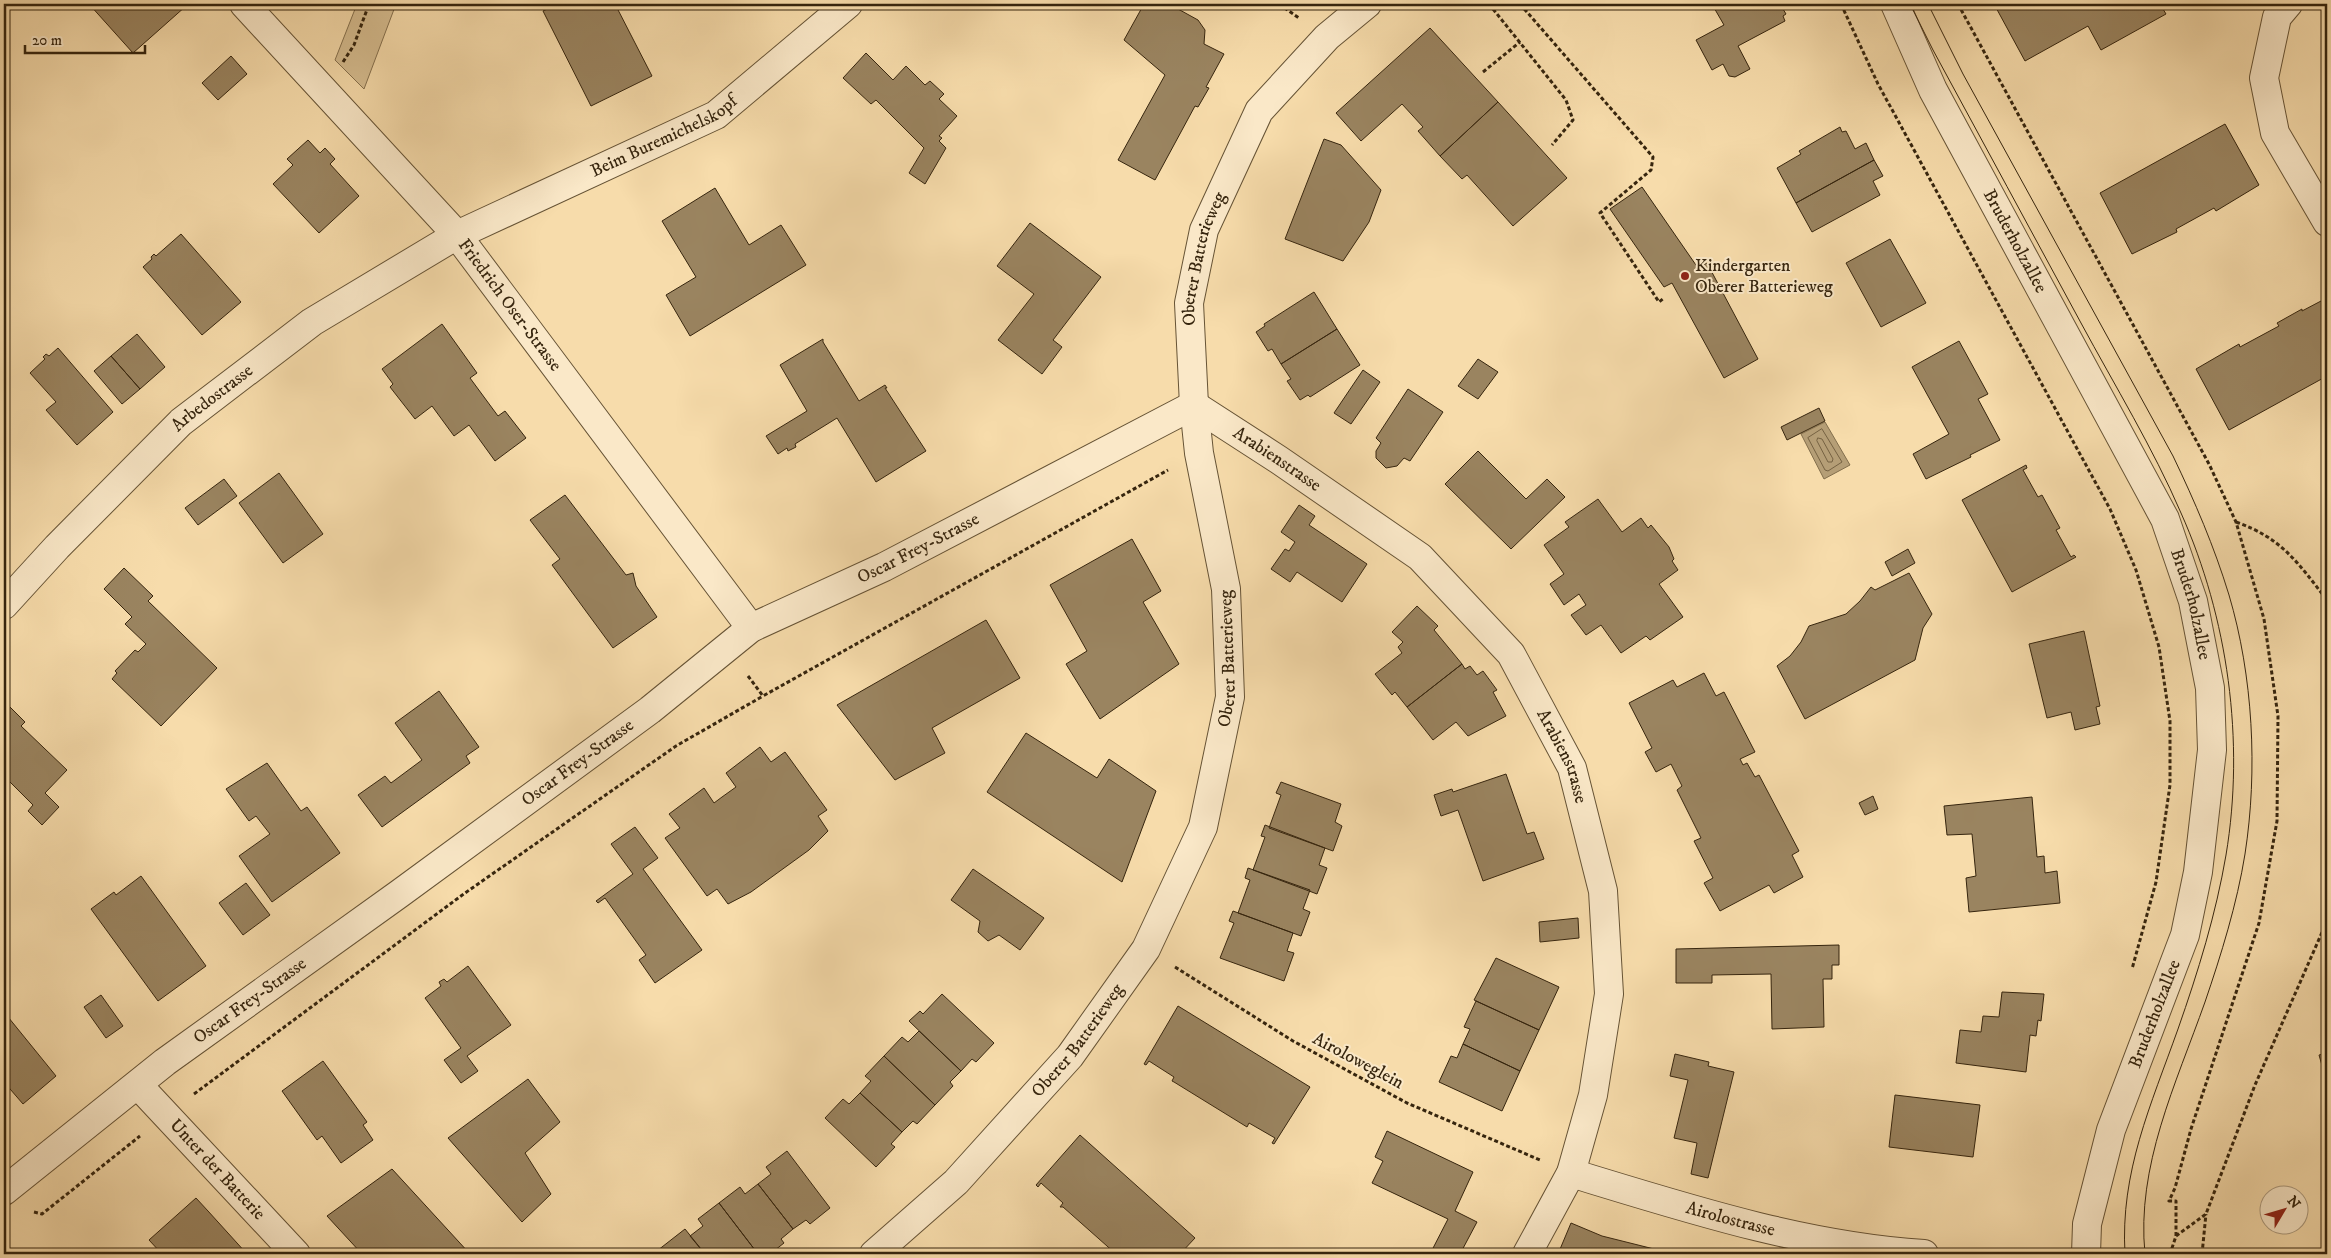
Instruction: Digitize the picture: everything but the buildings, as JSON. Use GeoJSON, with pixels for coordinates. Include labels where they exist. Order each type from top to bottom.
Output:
{"type":"FeatureCollection","features":[{"type":"Feature","properties":{"kind":"street","name":"Friedrich Oser-Strasse"},"geometry":{"type":"LineString","coordinates":[[244,4],[458,236],[751,628]]}},
{"type":"Feature","properties":{"kind":"street","name":"Beim Buremichelskopf"},"geometry":{"type":"LineString","coordinates":[[458,236],[716,115],[848,4]]}},
{"type":"Feature","properties":{"kind":"street","name":"Oberer Batterieweg"},"geometry":{"type":"LineString","coordinates":[[874,1254],[956,1182],[1070,1056],[1146,949],[1203,827],[1230,697],[1226,589],[1199,452],[1194,405],[1189,303],[1204,230],[1260,112],[1327,38],[1367,4]]}},
{"type":"Feature","properties":{"kind":"street","name":"Bruderholzallee"},"geometry":{"type":"LineString","coordinates":[[1895,4],[1933,90],[2165,519],[2193,601],[2210,688],[2212,750],[2198,872],[2184,935],[2110,1130],[2088,1224],[2086,1254]]}},
{"type":"Feature","properties":{"kind":"street"},"geometry":{"type":"LineString","coordinates":[[2288,4],[2277,17],[2264,78],[2275,133],[2327,222]]}},
{"type":"Feature","properties":{"kind":"street","name":"Arbedostrasse"},"geometry":{"type":"LineString","coordinates":[[4,605],[57,547],[181,422],[312,322],[458,236]]}},
{"type":"Feature","properties":{"kind":"street","name":"Oscar Frey-Strasse"},"geometry":{"type":"LineString","coordinates":[[4,1191],[165,1062],[650,710],[751,628],[884,567],[1194,405]]}},
{"type":"Feature","properties":{"kind":"street","name":"Arabienstrasse"},"geometry":{"type":"LineString","coordinates":[[1194,405],[1279,460],[1420,557],[1511,654],[1572,768],[1603,891],[1609,994],[1593,1095],[1570,1173],[1527,1254]]}},
{"type":"Feature","properties":{"kind":"street","name":"Unter der Batterie"},"geometry":{"type":"LineString","coordinates":[[138,1085],[296,1254]]}},
{"type":"Feature","properties":{"kind":"street","name":"Airolostrasse"},"geometry":{"type":"LineString","coordinates":[[1570,1173],[1717,1217],[1877,1253],[1924,1254]]}},
{"type":"Feature","properties":{"kind":"path"},"geometry":{"type":"LineString","coordinates":[[326,92],[354,45],[369,4]]}},
{"type":"Feature","properties":{"kind":"path"},"geometry":{"type":"LineString","coordinates":[[1489,4],[1566,100],[1572,120],[1552,144]]}},
{"type":"Feature","properties":{"kind":"path"},"geometry":{"type":"LineString","coordinates":[[1520,4],[1653,158],[1651,170],[1600,213],[1660,302],[1664,298]]}},
{"type":"Feature","properties":{"kind":"path"},"geometry":{"type":"LineString","coordinates":[[1840,4],[1878,84],[2110,509],[2136,570],[2156,638],[2170,721],[2170,784],[2156,882],[2130,975]]}},
{"type":"Feature","properties":{"kind":"path"},"geometry":{"type":"LineString","coordinates":[[1483,72],[1520,42]]}},
{"type":"Feature","properties":{"kind":"path"},"geometry":{"type":"LineString","coordinates":[[32,1211],[42,1214],[166,1115],[473,887],[676,746],[1199,452]]}},
{"type":"Feature","properties":{"kind":"path"},"geometry":{"type":"LineString","coordinates":[[2236,522],[2268,536],[2286,550],[2327,600]]}},
{"type":"Feature","properties":{"kind":"path"},"geometry":{"type":"LineString","coordinates":[[751,628],[740,663],[762,696]]}},
{"type":"Feature","properties":{"kind":"path"},"geometry":{"type":"LineString","coordinates":[[2202,1254],[2206,1214],[2255,1085],[2327,921]]}},
{"type":"Feature","properties":{"kind":"path","name":"Airoloweglein"},"geometry":{"type":"LineString","coordinates":[[1146,949],[1293,1041],[1407,1103],[1570,1173]]}},
{"type":"Feature","properties":{"kind":"path"},"geometry":{"type":"LineString","coordinates":[[2170,1254],[2176,1236],[2206,1214]]}},
{"type":"Feature","properties":{"kind":"shaded area"},"geometry":{"type":"Polygon","coordinates":[[[357,4],[396,4],[364,89],[335,60],[357,4]]]}},
{"type":"Feature","properties":{"kind":"water"},"geometry":{"type":"Polygon","coordinates":[[[1825,422],[1850,465],[1824,479],[1801,434],[1825,422]]]}},
{"type":"Feature","properties":{"kind":"tram line"},"geometry":{"type":"LineString","coordinates":[[1910,4],[2170,489],[2197,553],[2211,595],[2221,637],[2233,724],[2234,768],[2226,855],[2212,921],[2178,1029],[2148,1112],[2132,1167],[2127,1195],[2125,1254]]}},
{"type":"Feature","properties":{"kind":"tram line"},"geometry":{"type":"LineString","coordinates":[[1928,4],[1963,74],[2173,456],[2217,559],[2229,595],[2243,658],[2248,690],[2252,756],[2249,822],[2245,854],[2238,892],[2223,948],[2171,1095],[2152,1157],[2146,1189],[2144,1221],[2145,1254]]}},
{"type":"Feature","properties":{"kind":"place","name":"Kindergarten Oberer Batterieweg"},"geometry":{"type":"Point","coordinates":[1685,276]}}]}
